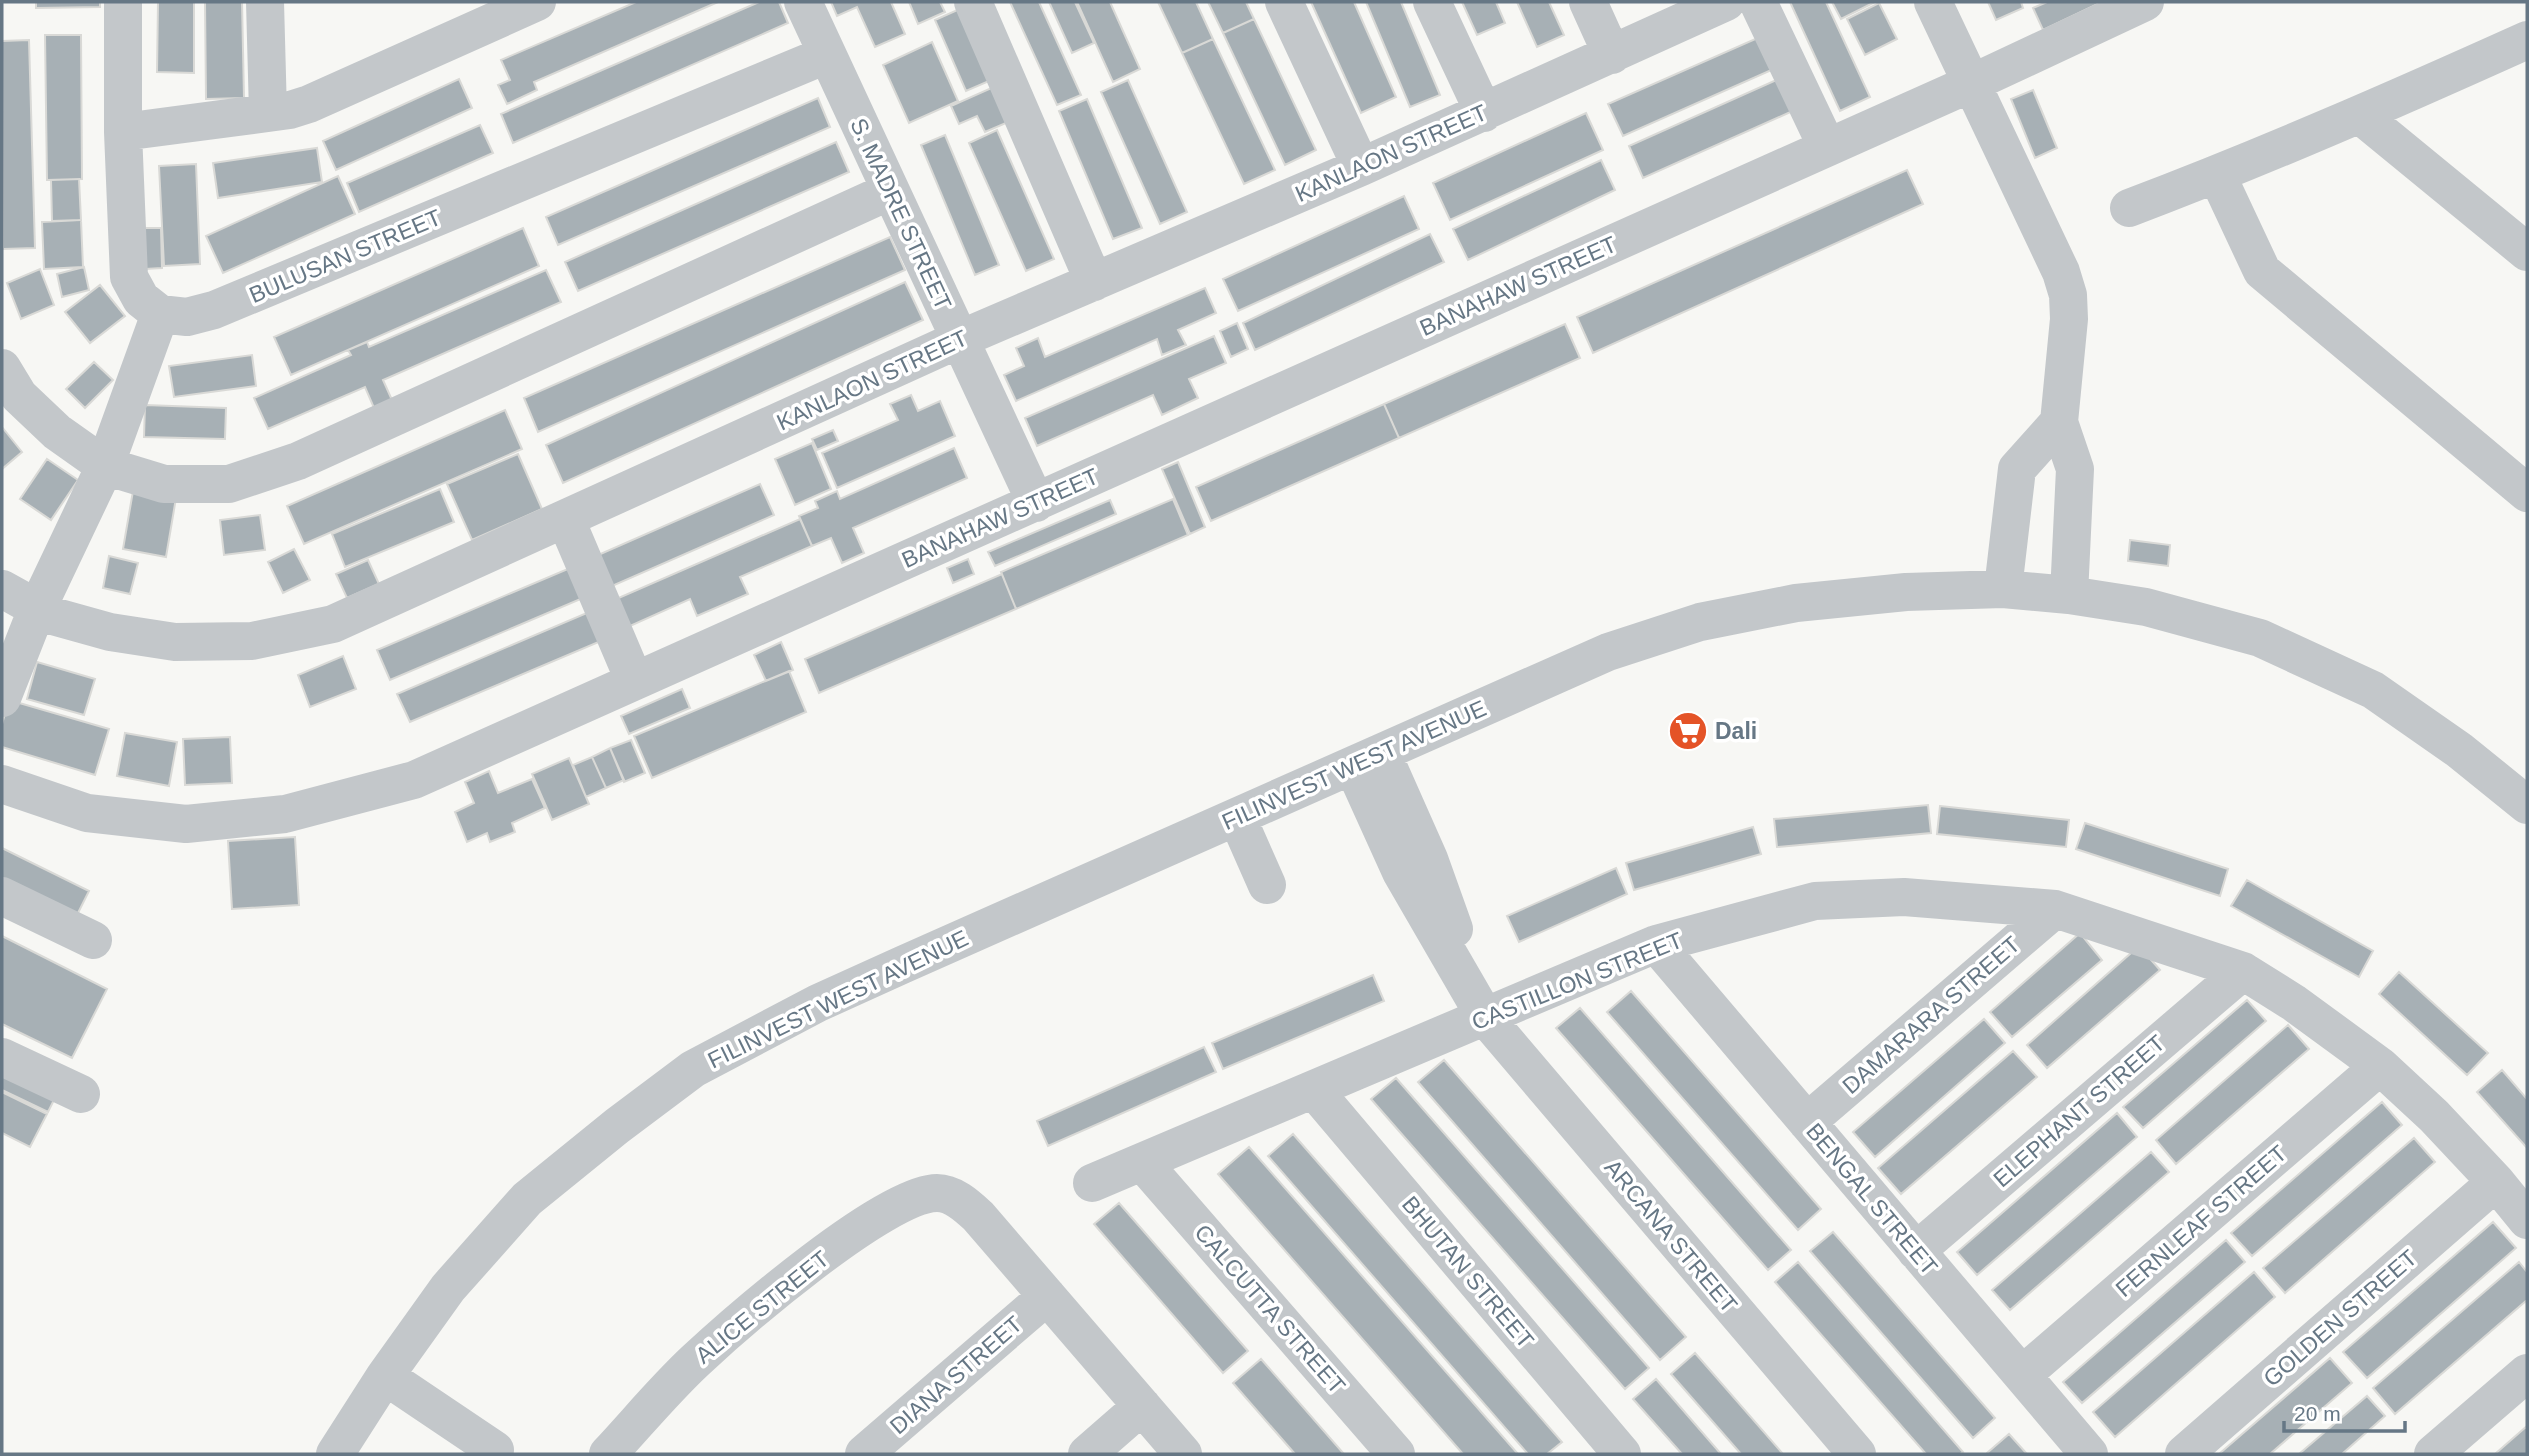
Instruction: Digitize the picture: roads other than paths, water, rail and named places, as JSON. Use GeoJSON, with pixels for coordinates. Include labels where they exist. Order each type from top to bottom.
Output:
{"type":"FeatureCollection","features":[{"type":"Feature","properties":{"kind":"street"},"geometry":{"type":"LineString","coordinates":[[2,698],[37,609],[105,466],[160,314],[141,299],[129,277],[123,132],[123,2]]}},
{"type":"Feature","properties":{"kind":"street"},"geometry":{"type":"LineString","coordinates":[[265,2],[268,113]]}},
{"type":"Feature","properties":{"kind":"street"},"geometry":{"type":"LineString","coordinates":[[123,132],[268,113],[309,104],[537,2]]}},
{"type":"Feature","properties":{"kind":"street","name":"S. MADRE STREET"},"geometry":{"type":"LineString","coordinates":[[803,2],[1036,503]]}},
{"type":"Feature","properties":{"kind":"street"},"geometry":{"type":"LineString","coordinates":[[973,2],[1094,282]]}},
{"type":"Feature","properties":{"kind":"street"},"geometry":{"type":"LineString","coordinates":[[1284,2],[1361,167]]}},
{"type":"Feature","properties":{"kind":"street"},"geometry":{"type":"LineString","coordinates":[[1432,2],[1484,113]]}},
{"type":"Feature","properties":{"kind":"street"},"geometry":{"type":"LineString","coordinates":[[1588,2],[1612,55]]}},
{"type":"Feature","properties":{"kind":"street","name":"KANLAON STREET"},"geometry":{"type":"LineString","coordinates":[[2,589],[37,609],[110,632],[174,642],[252,641],[333,624],[960,339],[1484,113],[1726,2]]}},
{"type":"Feature","properties":{"kind":"street"},"geometry":{"type":"LineString","coordinates":[[1758,2],[1827,148]]}},
{"type":"Feature","properties":{"kind":"street"},"geometry":{"type":"LineString","coordinates":[[1933,2],[2061,272],[2068,295],[2069,319],[2059,422],[2075,469],[2069,596]]}},
{"type":"Feature","properties":{"kind":"street","name":"BANAHAW STREET"},"geometry":{"type":"LineString","coordinates":[[2,784],[87,813],[186,824],[285,814],[414,780],[1972,83],[2132,5]]}},
{"type":"Feature","properties":{"kind":"street"},"geometry":{"type":"LineString","coordinates":[[2129,208],[2217,175],[2360,115],[2527,40]]}},
{"type":"Feature","properties":{"kind":"street","name":"BULUSAN STREET"},"geometry":{"type":"LineString","coordinates":[[160,314],[187,317],[214,310],[826,55]]}},
{"type":"Feature","properties":{"kind":"street"},"geometry":{"type":"LineString","coordinates":[[2360,115],[2527,252]]}},
{"type":"Feature","properties":{"kind":"street"},"geometry":{"type":"LineString","coordinates":[[2217,175],[2262,271],[2527,493]]}},
{"type":"Feature","properties":{"kind":"street"},"geometry":{"type":"LineString","coordinates":[[2,368],[19,396],[57,432],[105,466],[164,484],[229,484],[298,461],[890,191]]}},
{"type":"Feature","properties":{"kind":"street"},"geometry":{"type":"LineString","coordinates":[[2003,589],[2017,469],[2059,422]]}},
{"type":"Feature","properties":{"kind":"street"},"geometry":{"type":"LineString","coordinates":[[566,520],[634,680]]}},
{"type":"Feature","properties":{"kind":"street","name":"FILINVEST WEST AVENUE"},"geometry":{"type":"LineString","coordinates":[[335,1454],[385,1376],[448,1288],[527,1199],[693,1069],[818,1003],[1608,652],[1699,622],[1796,603],[1906,592],[2003,589],[2146,607],[2260,638],[2373,690],[2459,750],[2527,804]]}},
{"type":"Feature","properties":{"kind":"street"},"geometry":{"type":"LineString","coordinates":[[1368,759],[1429,859],[1485,1017]]}},
{"type":"Feature","properties":{"kind":"street"},"geometry":{"type":"LineString","coordinates":[[1237,817],[1267,885]]}},
{"type":"Feature","properties":{"kind":"street"},"geometry":{"type":"LineString","coordinates":[[2,896],[93,940]]}},
{"type":"Feature","properties":{"kind":"street","name":"CASTILLON STREET"},"geometry":{"type":"LineString","coordinates":[[1092,1183],[1656,944],[1815,901],[1904,897],[2055,909],[2242,971],[2294,1003],[2380,1066],[2434,1116],[2496,1182],[2527,1220]]}},
{"type":"Feature","properties":{"kind":"street","name":"DAMARARA STREET"},"geometry":{"type":"LineString","coordinates":[[1807,1122],[2055,909]]}},
{"type":"Feature","properties":{"kind":"street","name":"BENGAL STREET"},"geometry":{"type":"LineString","coordinates":[[1656,944],[2089,1454]]}},
{"type":"Feature","properties":{"kind":"street","name":"ELEPHANT STREET"},"geometry":{"type":"LineString","coordinates":[[1916,1251],[2242,971]]}},
{"type":"Feature","properties":{"kind":"street","name":"ARCANA STREET"},"geometry":{"type":"LineString","coordinates":[[1485,1017],[1857,1454]]}},
{"type":"Feature","properties":{"kind":"street"},"geometry":{"type":"LineString","coordinates":[[2,1057],[81,1094]]}},
{"type":"Feature","properties":{"kind":"street","name":"FERNLEAF STREET"},"geometry":{"type":"LineString","coordinates":[[2022,1375],[2380,1066]]}},
{"type":"Feature","properties":{"kind":"street","name":"BHUTAN STREET"},"geometry":{"type":"LineString","coordinates":[[1314,1090],[1622,1454]]}},
{"type":"Feature","properties":{"kind":"street","name":"CALCUTTA STREET"},"geometry":{"type":"LineString","coordinates":[[1143,1163],[1396,1454]]}},
{"type":"Feature","properties":{"kind":"street","name":"GOLDEN STREET"},"geometry":{"type":"LineString","coordinates":[[2184,1454],[2496,1182]]}},
{"type":"Feature","properties":{"kind":"street","name":"ALICE STREET"},"geometry":{"type":"LineString","coordinates":[[608,1454],[694,1362],[804,1269],[888,1209],[913,1197],[939,1193],[963,1202],[1047,1297]]}},
{"type":"Feature","properties":{"kind":"street"},"geometry":{"type":"LineString","coordinates":[[1047,1297],[1183,1454]]}},
{"type":"Feature","properties":{"kind":"street","name":"DIANA STREET"},"geometry":{"type":"LineString","coordinates":[[864,1454],[1047,1297]]}},
{"type":"Feature","properties":{"kind":"street"},"geometry":{"type":"LineString","coordinates":[[2433,1454],[2527,1373]]}},
{"type":"Feature","properties":{"kind":"street"},"geometry":{"type":"LineString","coordinates":[[385,1376],[495,1450]]}},
{"type":"Feature","properties":{"kind":"street"},"geometry":{"type":"LineString","coordinates":[[1087,1454],[1142,1406]]}},
{"type":"Feature","properties":{"kind":"place","name":"Dali"},"geometry":{"type":"Point","coordinates":[1688,731]}}]}
